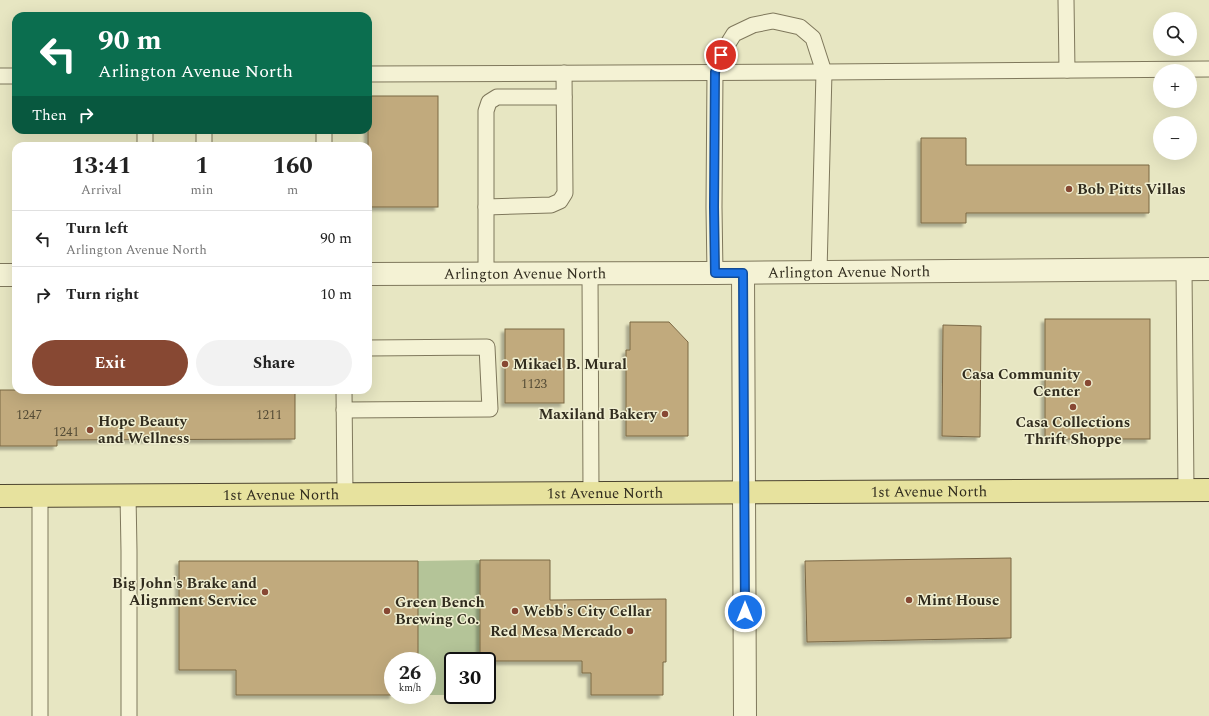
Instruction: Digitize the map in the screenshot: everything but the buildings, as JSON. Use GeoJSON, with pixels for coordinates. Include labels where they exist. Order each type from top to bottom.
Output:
{"type":"FeatureCollection","features":[{"type":"Feature","properties":{"kind":"main road","name":"1st Avenue North"},"geometry":{"type":"LineString","coordinates":[[0,496],[1209,490]]}},
{"type":"Feature","properties":{"kind":"street","name":"Arlington Avenue North"},"geometry":{"type":"LineString","coordinates":[[372,274],[590,274],[1209,269]]}},
{"type":"Feature","properties":{"kind":"street"},"geometry":{"type":"LineString","coordinates":[[743,273],[745,716]]}},
{"type":"Feature","properties":{"kind":"street"},"geometry":{"type":"LineString","coordinates":[[0,275],[12,275]]}},
{"type":"Feature","properties":{"kind":"lane"},"geometry":{"type":"LineString","coordinates":[[1066,0],[1067,70]]}},
{"type":"Feature","properties":{"kind":"lane"},"geometry":{"type":"LineString","coordinates":[[715,273],[715,72],[721,55],[734,34],[753,25],[773,21],[800,27],[813,38],[824,72],[819,272]]}},
{"type":"Feature","properties":{"kind":"lane"},"geometry":{"type":"LineString","coordinates":[[372,74],[1209,69]]}},
{"type":"Feature","properties":{"kind":"lane"},"geometry":{"type":"LineString","coordinates":[[486,207],[551,205],[560,201],[565,193],[564,73]]}},
{"type":"Feature","properties":{"kind":"lane"},"geometry":{"type":"LineString","coordinates":[[0,76],[12,76]]}},
{"type":"Feature","properties":{"kind":"lane"},"geometry":{"type":"LineString","coordinates":[[486,274],[486,111],[489,102],[497,97],[564,96]]}},
{"type":"Feature","properties":{"kind":"lane"},"geometry":{"type":"LineString","coordinates":[[1184,270],[1186,490]]}},
{"type":"Feature","properties":{"kind":"lane"},"geometry":{"type":"LineString","coordinates":[[590,274],[591,493]]}},
{"type":"Feature","properties":{"kind":"lane"},"geometry":{"type":"LineString","coordinates":[[344,410],[490,409],[487,347],[372,348]]}},
{"type":"Feature","properties":{"kind":"lane"},"geometry":{"type":"LineString","coordinates":[[344,394],[345,495]]}},
{"type":"Feature","properties":{"kind":"lane"},"geometry":{"type":"LineString","coordinates":[[128,495],[128,716]]}},
{"type":"Feature","properties":{"kind":"lane"},"geometry":{"type":"LineString","coordinates":[[40,496],[40,716]]}},
{"type":"Feature","properties":{"kind":"green space"},"geometry":{"type":"Polygon","coordinates":[[[480,560],[480,652],[444,652],[444,695],[436,695],[436,652],[418,652],[418,561],[480,560]]]}},
{"type":"Feature","properties":{"kind":"place","name":"Bob Pitts Villas"},"geometry":{"type":"Point","coordinates":[1069,189]}},
{"type":"Feature","properties":{"kind":"place","name":"Mikael B. Mural"},"geometry":{"type":"Point","coordinates":[505,364]}},
{"type":"Feature","properties":{"kind":"place","name":"Casa Community Center"},"geometry":{"type":"Point","coordinates":[1088,383]}},
{"type":"Feature","properties":{"kind":"place","name":"Casa Collections Thrift Shoppe"},"geometry":{"type":"Point","coordinates":[1073,407]}},
{"type":"Feature","properties":{"kind":"place","name":"Maxiland Bakery"},"geometry":{"type":"Point","coordinates":[665,414]}},
{"type":"Feature","properties":{"kind":"place","name":"Hope Beauty and Wellness"},"geometry":{"type":"Point","coordinates":[90,430]}},
{"type":"Feature","properties":{"kind":"place","name":"Big John's Brake and Alignment Service"},"geometry":{"type":"Point","coordinates":[265,592]}},
{"type":"Feature","properties":{"kind":"place","name":"Mint House"},"geometry":{"type":"Point","coordinates":[909,600]}},
{"type":"Feature","properties":{"kind":"place","name":"Green Bench Brewing Co."},"geometry":{"type":"Point","coordinates":[387,611]}},
{"type":"Feature","properties":{"kind":"place","name":"Webb's City Cellar"},"geometry":{"type":"Point","coordinates":[515,611]}},
{"type":"Feature","properties":{"kind":"place","name":"Red Mesa Mercado"},"geometry":{"type":"Point","coordinates":[630,631]}},
{"type":"Feature","properties":{"kind":"route"},"geometry":{"type":"LineString","coordinates":[[721,55],[715,72],[715,273],[743,273],[745,612]]}}]}
